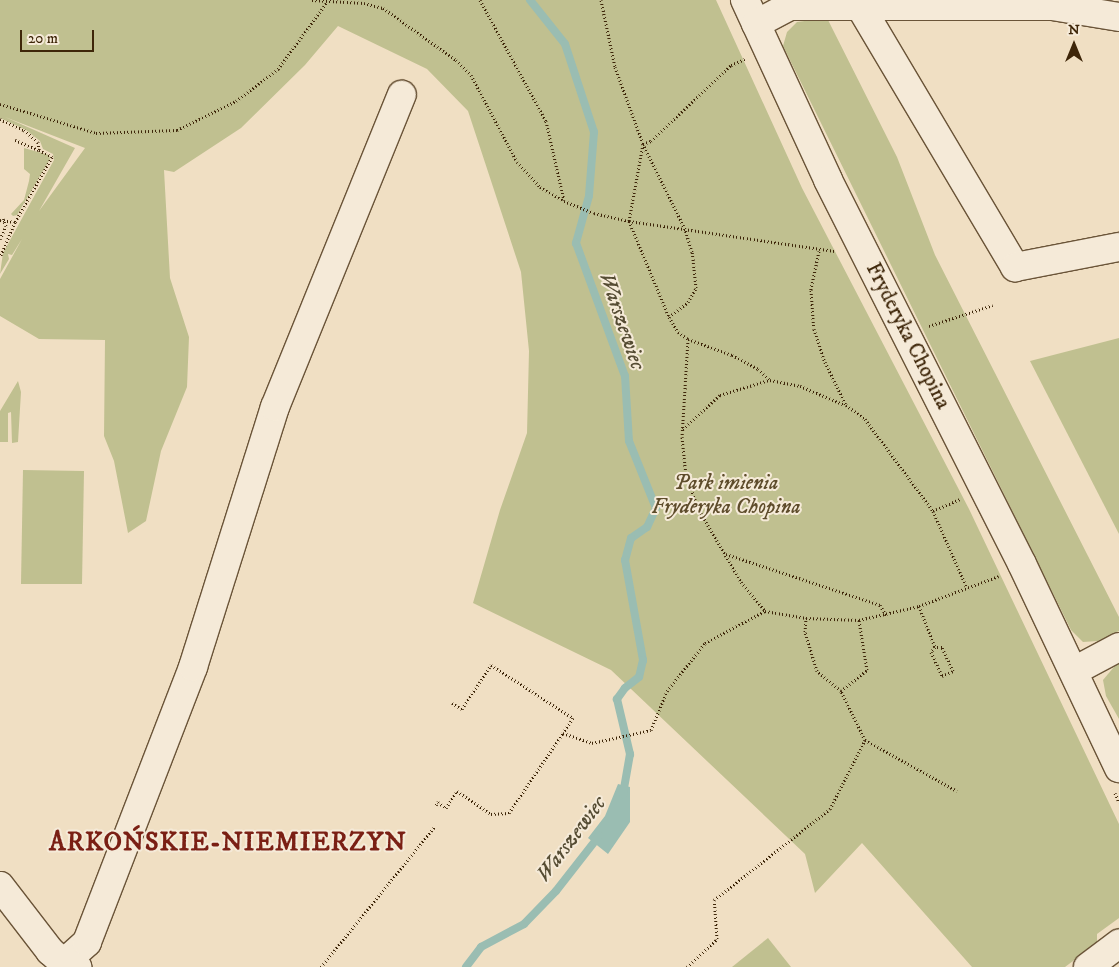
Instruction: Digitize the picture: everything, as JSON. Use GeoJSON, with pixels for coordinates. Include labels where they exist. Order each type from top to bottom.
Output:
{"type":"FeatureCollection","features":[{"type":"Feature","properties":{"kind":"street","name":"Fryderyka Chopina"},"geometry":{"type":"LineString","coordinates":[[745,0],[828,180],[1074,671],[1117,779]]}},
{"type":"Feature","properties":{"kind":"street"},"geometry":{"type":"LineString","coordinates":[[756,24],[790,6],[1052,6],[1119,17]]}},
{"type":"Feature","properties":{"kind":"street"},"geometry":{"type":"LineString","coordinates":[[860,6],[1015,267],[1119,248]]}},
{"type":"Feature","properties":{"kind":"street"},"geometry":{"type":"LineString","coordinates":[[0,886],[50,951],[70,965],[87,942],[194,667],[275,407],[402,95]]}},
{"type":"Feature","properties":{"kind":"street"},"geometry":{"type":"LineString","coordinates":[[1074,671],[1119,648]]}},
{"type":"Feature","properties":{"kind":"street","name":"Fryderyka Chopina"},"geometry":{"type":"LineString","coordinates":[[1074,671],[1119,744]]}},
{"type":"Feature","properties":{"kind":"street"},"geometry":{"type":"LineString","coordinates":[[1088,967],[1119,944]]}},
{"type":"Feature","properties":{"kind":"path"},"geometry":{"type":"LineString","coordinates":[[312,0],[364,2],[383,8],[456,60],[471,75],[517,162],[540,187],[564,201],[594,213],[629,221],[819,251],[837,251]]}},
{"type":"Feature","properties":{"kind":"path"},"geometry":{"type":"LineString","coordinates":[[480,0],[546,121],[564,201]]}},
{"type":"Feature","properties":{"kind":"path"},"geometry":{"type":"LineString","coordinates":[[601,0],[615,67],[643,144],[685,229],[692,252],[696,288],[688,302],[669,317]]}},
{"type":"Feature","properties":{"kind":"path"},"geometry":{"type":"LineString","coordinates":[[0,104],[96,133],[177,130],[236,101],[278,69],[327,1]]}},
{"type":"Feature","properties":{"kind":"path"},"geometry":{"type":"LineString","coordinates":[[643,144],[651,141],[731,65],[745,59]]}},
{"type":"Feature","properties":{"kind":"path"},"geometry":{"type":"LineString","coordinates":[[0,119],[24,130],[38,142],[39,150]]}},
{"type":"Feature","properties":{"kind":"path"},"geometry":{"type":"LineString","coordinates":[[0,257],[15,222],[51,162],[52,155],[15,140]]}},
{"type":"Feature","properties":{"kind":"path"},"geometry":{"type":"LineString","coordinates":[[643,144],[629,221],[669,317],[678,332],[688,340],[732,356],[758,370],[770,380]]}},
{"type":"Feature","properties":{"kind":"path"},"geometry":{"type":"LineString","coordinates":[[1,219],[15,222]]}},
{"type":"Feature","properties":{"kind":"path"},"geometry":{"type":"LineString","coordinates":[[1,219],[6,226]]}},
{"type":"Feature","properties":{"kind":"path"},"geometry":{"type":"LineString","coordinates":[[0,228],[6,226]]}},
{"type":"Feature","properties":{"kind":"path"},"geometry":{"type":"LineString","coordinates":[[0,238],[6,226]]}},
{"type":"Feature","properties":{"kind":"path"},"geometry":{"type":"LineString","coordinates":[[819,251],[812,290],[814,329],[825,362],[846,405]]}},
{"type":"Feature","properties":{"kind":"path"},"geometry":{"type":"LineString","coordinates":[[953,317],[993,304]]}},
{"type":"Feature","properties":{"kind":"path"},"geometry":{"type":"LineString","coordinates":[[688,340],[683,429],[686,476],[699,510],[741,582],[765,611]]}},
{"type":"Feature","properties":{"kind":"path"},"geometry":{"type":"LineString","coordinates":[[683,429],[720,394],[770,380],[800,386],[846,405],[865,419],[933,511],[967,588]]}},
{"type":"Feature","properties":{"kind":"path"},"geometry":{"type":"LineString","coordinates":[[933,511],[952,503]]}},
{"type":"Feature","properties":{"kind":"path"},"geometry":{"type":"LineString","coordinates":[[726,554],[880,605],[886,615]]}},
{"type":"Feature","properties":{"kind":"path"},"geometry":{"type":"LineString","coordinates":[[563,733],[592,742],[616,739],[651,730],[666,691],[705,643],[765,611],[806,618],[859,620],[919,606],[1008,573]]}},
{"type":"Feature","properties":{"kind":"path"},"geometry":{"type":"LineString","coordinates":[[919,606],[935,647]]}},
{"type":"Feature","properties":{"kind":"path"},"geometry":{"type":"LineString","coordinates":[[806,618],[805,632],[817,672],[841,691],[865,740],[957,791]]}},
{"type":"Feature","properties":{"kind":"path"},"geometry":{"type":"LineString","coordinates":[[841,691],[867,670],[859,620]]}},
{"type":"Feature","properties":{"kind":"path"},"geometry":{"type":"LineString","coordinates":[[935,647],[942,647],[953,671],[942,676],[931,652],[935,647]]}},
{"type":"Feature","properties":{"kind":"path"},"geometry":{"type":"LineString","coordinates":[[436,805],[438,802],[446,808],[457,791],[491,814],[509,813],[573,718],[491,665],[462,709],[452,703]]}},
{"type":"Feature","properties":{"kind":"path"},"geometry":{"type":"LineString","coordinates":[[687,967],[717,939],[714,900],[830,809],[865,740]]}},
{"type":"Feature","properties":{"kind":"path"},"geometry":{"type":"LineString","coordinates":[[1117,779],[1119,802]]}},
{"type":"Feature","properties":{"kind":"path"},"geometry":{"type":"LineString","coordinates":[[321,967],[435,826]]}},
{"type":"Feature","properties":{"kind":"green space","name":"Park imienia Fryderyka Chopina"},"geometry":{"type":"Polygon","coordinates":[[[0,0],[716,0],[802,188],[969,509],[1119,824],[1119,918],[1097,934],[1097,943],[1065,967],[972,967],[862,843],[815,893],[805,854],[611,670],[473,603],[500,510],[527,433],[529,351],[521,272],[468,111],[427,69],[338,26],[305,65],[241,128],[174,172],[164,170],[170,278],[189,337],[187,387],[161,451],[146,521],[128,533],[114,461],[104,436],[105,340],[39,339],[0,316],[0,279],[22,239],[12,255],[8,254],[9,259],[0,274],[3,253],[54,160],[53,154],[43,149],[40,141],[26,130],[0,118],[0,0]],[[5,117],[75,148],[39,211],[85,148],[5,117]]]}},
{"type":"Feature","properties":{"kind":"green space"},"geometry":{"type":"Polygon","coordinates":[[[827,18],[897,157],[935,255],[1119,617],[1119,631],[1098,641],[1083,642],[1071,630],[783,46],[787,32],[797,22],[827,18]]]}},
{"type":"Feature","properties":{"kind":"green space"},"geometry":{"type":"Polygon","coordinates":[[[24,148],[49,155],[50,159],[17,215],[13,216],[11,214],[24,200],[29,181],[30,174],[24,169],[24,148]]]}},
{"type":"Feature","properties":{"kind":"green space"},"geometry":{"type":"Polygon","coordinates":[[[1119,338],[1119,534],[1030,361],[1119,338]]]}},
{"type":"Feature","properties":{"kind":"green space"},"geometry":{"type":"Polygon","coordinates":[[[18,381],[21,392],[18,442],[12,443],[11,412],[8,413],[8,442],[0,442],[0,411],[18,381]]]}},
{"type":"Feature","properties":{"kind":"green space"},"geometry":{"type":"Polygon","coordinates":[[[23,470],[84,471],[82,584],[21,584],[23,470]]]}},
{"type":"Feature","properties":{"kind":"green space"},"geometry":{"type":"Polygon","coordinates":[[[1119,661],[1119,719],[1106,696],[1103,680],[1119,661]]]}},
{"type":"Feature","properties":{"kind":"green space"},"geometry":{"type":"Polygon","coordinates":[[[768,938],[791,967],[732,967],[768,938]]]}},
{"type":"Feature","properties":{"kind":"water"},"geometry":{"type":"Polygon","coordinates":[[[618,784],[630,787],[630,822],[608,854],[588,838],[605,816],[618,784]]]}},
{"type":"Feature","properties":{"kind":"waterway","name":"Warszewiec"},"geometry":{"type":"LineString","coordinates":[[530,0],[565,44],[594,132],[589,196],[576,243],[625,376],[629,441],[656,508],[647,527],[631,538],[625,560],[643,660],[639,677],[625,688],[617,699],[630,754],[623,794]]}},
{"type":"Feature","properties":{"kind":"waterway","name":"Warszewiec"},"geometry":{"type":"LineString","coordinates":[[466,967],[481,947],[524,924],[556,891],[599,836]]}},
{"type":"Feature","properties":{"kind":"district","name":"ARKOŃSKIE-NIEMIERZYN"},"geometry":{"type":"Point","coordinates":[228,843]}}]}
